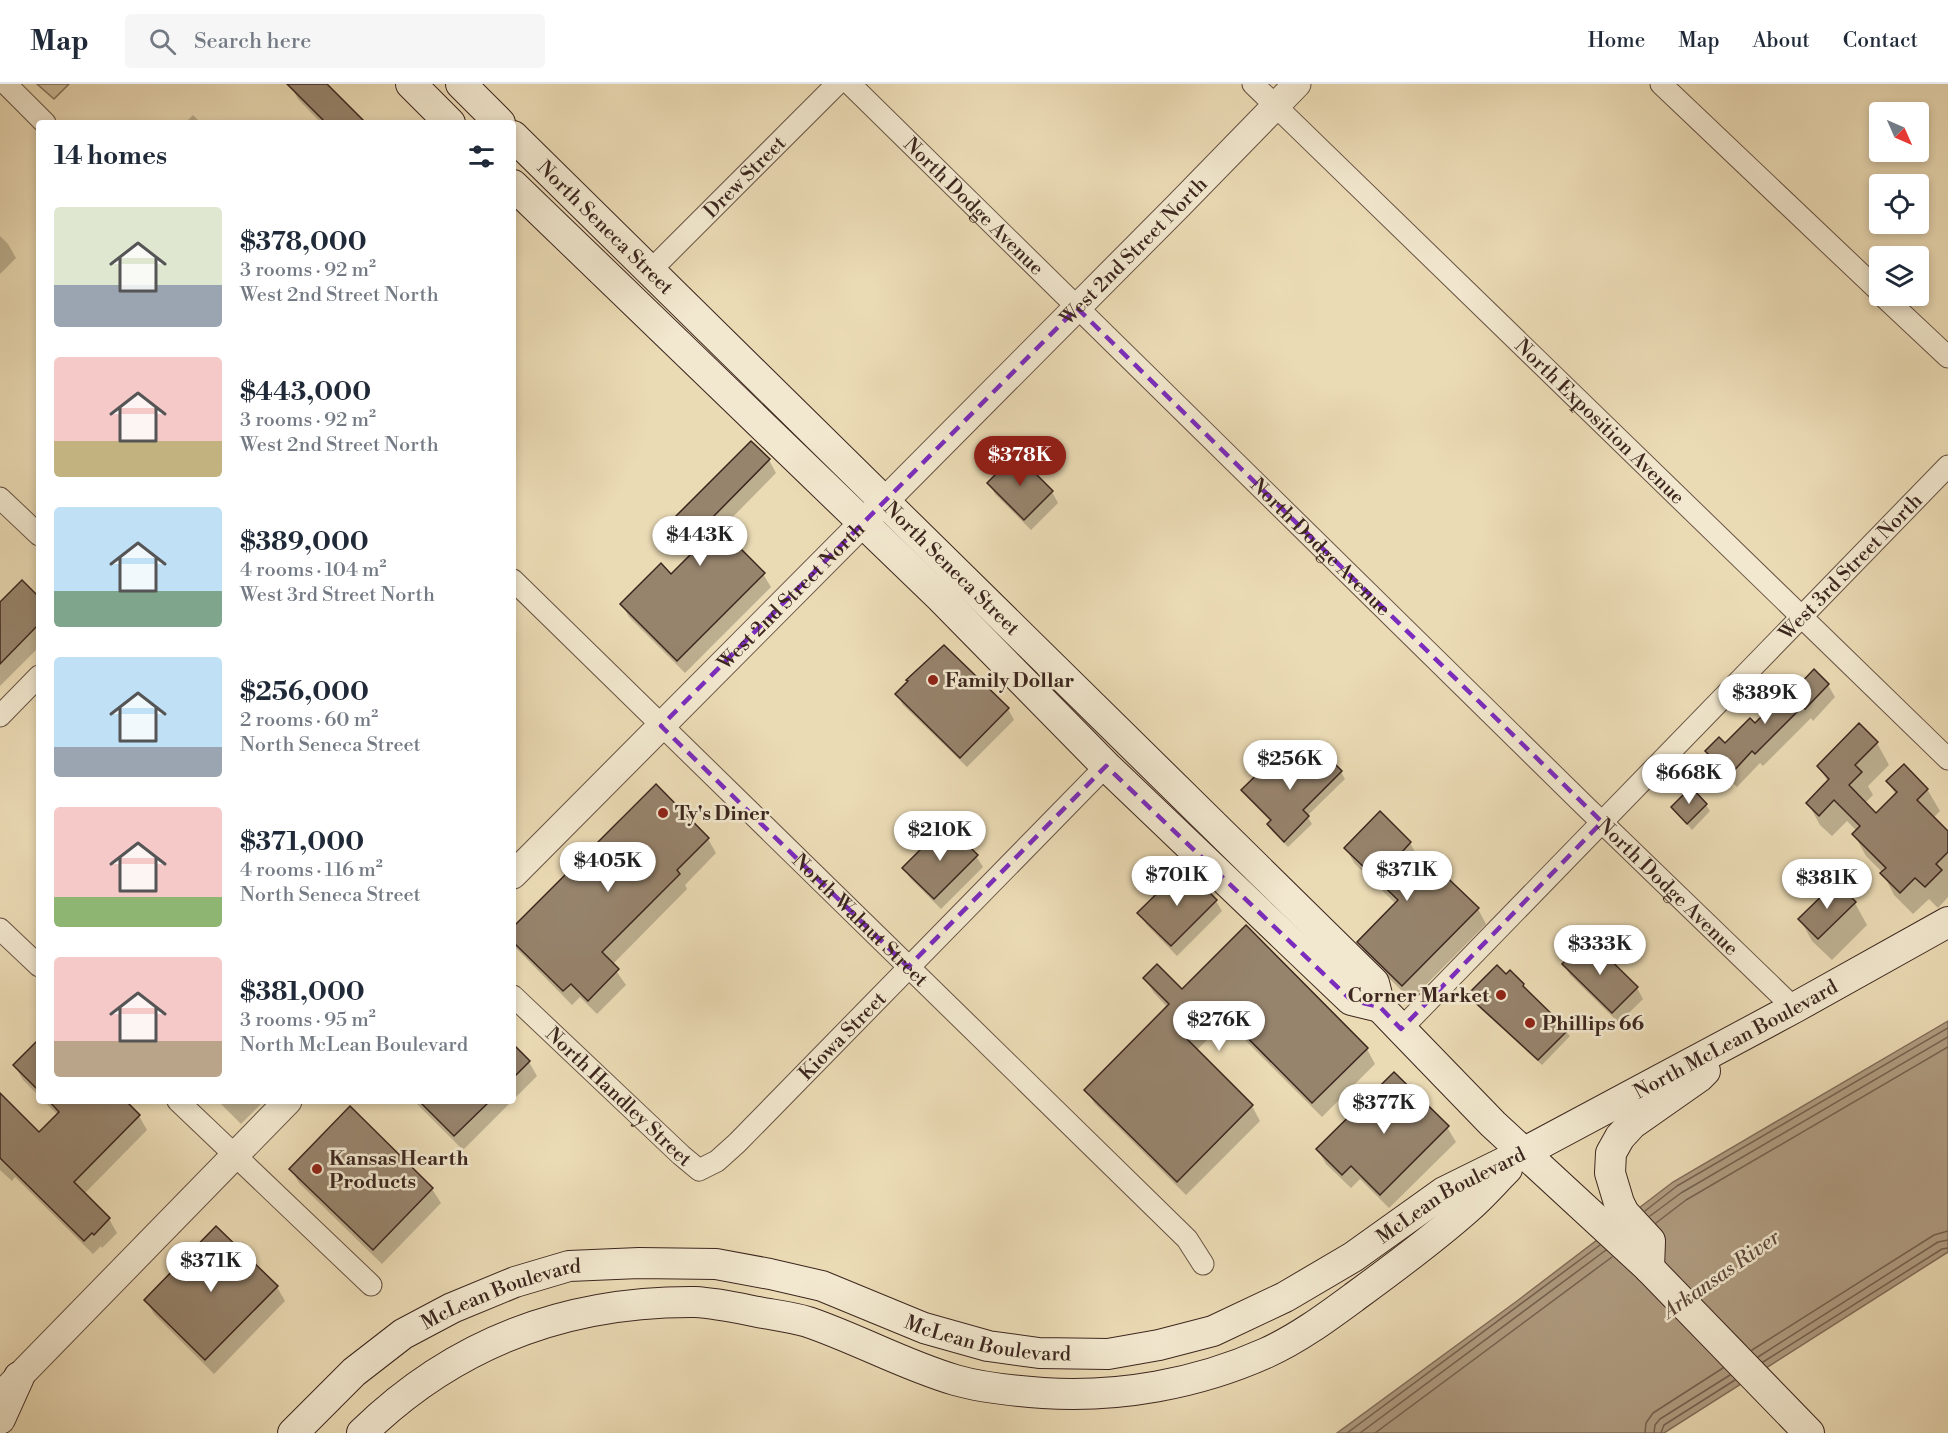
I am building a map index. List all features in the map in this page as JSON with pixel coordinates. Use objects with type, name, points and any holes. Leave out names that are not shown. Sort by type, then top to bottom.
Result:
[{"type":"main road","points":[[411,84],[447,120]]},
{"type":"main road","points":[[461,84],[497,120]]},
{"type":"main road","name":"North Seneca Street","points":[[516,139],[1374,983],[1380,1007],[1401,1029],[1523,1153],[1649,1268],[1800,1423]]},
{"type":"main road","name":"North Seneca Street","points":[[516,191],[940,598],[1106,766],[1352,1000],[1380,1007]]},
{"type":"main road","name":"North McLean Boulevard","points":[[1523,1153],[1794,1008],[1948,922]]},
{"type":"main road","points":[[1649,1268],[1650,1241],[1624,1212],[1614,1191],[1610,1173],[1611,1153],[1620,1137],[1632,1124],[1699,1077],[1735,1039]]},
{"type":"main road","name":"McLean Boulevard","points":[[293,1433],[354,1372],[403,1334],[452,1308],[515,1282],[569,1266],[639,1263],[716,1264],[770,1274],[822,1286],[924,1328],[988,1346],[1029,1352],[1108,1354],[1159,1345],[1213,1331],[1285,1298],[1353,1257],[1444,1192],[1523,1153]]},
{"type":"main road","name":"McLean Boulevard","points":[[362,1433],[377,1418],[437,1371],[488,1344],[552,1319],[626,1305],[698,1302],[806,1321],[904,1362],[957,1381],[1001,1389],[1085,1394],[1143,1389],[1210,1374],[1265,1353],[1305,1333],[1386,1275],[1466,1210],[1523,1153]]},
{"type":"main road","points":[[0,1419],[9,1387]]},
{"type":"street","points":[[6,84],[42,120]]},
{"type":"street","name":"Drew Street","points":[[651,270],[837,84]]},
{"type":"street","name":"North Dodge Avenue","points":[[850,84],[1794,1008]]},
{"type":"street","name":"North Exposition Avenue","points":[[1253,84],[1948,759]]},
{"type":"street","name":"West 2nd Street North","points":[[516,871],[1297,84]]},
{"type":"street","points":[[1661,84],[1869,282]]},
{"type":"street","points":[[516,187],[541,164]]},
{"type":"street","points":[[1894,306],[1948,357]]},
{"type":"street","name":"West 3rd Street North","points":[[1401,1029],[1948,466]]},
{"type":"street","points":[[0,498],[36,532]]},
{"type":"street","name":"North Walnut Street","points":[[516,583],[1187,1239],[1203,1264]]},
{"type":"street","points":[[0,716],[36,679]]},
{"type":"street","name":"Kiowa Street","points":[[699,1170],[717,1161],[737,1143],[1106,766]]},
{"type":"street","points":[[0,929],[36,963]]},
{"type":"street","name":"North Handley Street","points":[[516,999],[699,1170]]},
{"type":"street","points":[[181,1104],[371,1285]]},
{"type":"street","points":[[9,1387],[285,1104]]},
{"type":"highlighted area","points":[[1077,308],[1602,822],[1401,1029],[1380,1007],[1351,1000],[1106,766],[908,967],[661,726]]},
{"type":"shaded area","points":[[37,84],[69,84],[54,99]]},
{"type":"water","name":"Arkansas River","points":[[1948,1021],[1948,1252],[1664,1433],[1337,1433],[1517,1301],[1673,1182]]},
{"type":"building","points":[[287,84],[327,84],[363,120],[323,120]]},
{"type":"building","points":[[751,441],[770,459],[711,519],[765,573],[677,661],[620,604],[661,563],[671,574],[701,544],[674,518]]},
{"type":"building","points":[[1016,454],[1053,491],[1024,520],[987,483]]},
{"type":"building","points":[[22,580],[36,594],[36,627],[0,664],[0,602]]},
{"type":"building","points":[[944,645],[1009,708],[960,758],[895,694],[908,681],[906,680]]},
{"type":"building","points":[[1814,669],[1829,684],[1805,709],[1803,706],[1755,754],[1752,751],[1730,775],[1705,751],[1719,737],[1725,743],[1750,718],[1755,723],[1774,704],[1778,707]]},
{"type":"building","points":[[1859,723],[1878,742],[1855,765],[1862,772],[1849,785],[1876,813],[1897,792],[1886,781],[1904,764],[1928,789],[1917,800],[1948,831],[1948,852],[1936,864],[1942,870],[1925,887],[1915,878],[1900,893],[1880,873],[1886,868],[1852,834],[1860,826],[1834,800],[1819,816],[1806,803],[1829,779],[1817,766]]},
{"type":"building","points":[[1320,749],[1342,771],[1303,810],[1309,816],[1284,842],[1267,824],[1271,820],[1241,790],[1279,753],[1297,772]]},
{"type":"building","points":[[656,784],[709,838],[677,870],[680,874],[602,952],[619,969],[588,1001],[571,984],[563,991],[516,945],[516,924]]},
{"type":"building","points":[[1691,787],[1707,804],[1687,824],[1671,807]]},
{"type":"building","points":[[1380,811],[1411,842],[1402,852],[1425,874],[1434,865],[1479,908],[1402,986],[1357,942],[1398,900],[1344,848]]},
{"type":"building","points":[[946,824],[978,855],[934,899],[902,868]]},
{"type":"building","points":[[1184,867],[1217,900],[1171,946],[1137,913]]},
{"type":"building","points":[[1836,882],[1856,902],[1818,939],[1798,919]]},
{"type":"building","points":[[1246,925],[1368,1048],[1312,1103],[1217,1007],[1186,1038],[1253,1105],[1177,1182],[1084,1090],[1169,1004],[1143,978],[1157,964],[1182,989]]},
{"type":"building","points":[[1588,938],[1638,987],[1612,1013],[1562,964]]},
{"type":"building","points":[[1497,965],[1506,974],[1510,970],[1568,1030],[1538,1060],[1467,995]]},
{"type":"building","points":[[36,1042],[36,1088],[13,1065]]},
{"type":"building","points":[[516,1047],[530,1061],[516,1075]]},
{"type":"building","points":[[1394,1072],[1449,1126],[1380,1195],[1351,1166],[1342,1175],[1316,1149]]},
{"type":"building","points":[[0,1093],[39,1132],[59,1112],[52,1104],[129,1104],[140,1115],[74,1182],[110,1218],[94,1235],[92,1233],[84,1241],[0,1158]]},
{"type":"building","points":[[422,1104],[487,1104],[454,1136]]},
{"type":"building","points":[[350,1106],[433,1188],[373,1250],[289,1169]]},
{"type":"building","points":[[216,1226],[278,1286],[205,1360],[144,1300]]},
{"type":"place","name":"Family Dollar","points":[[933,680]]},
{"type":"place","name":"Ty's Diner","points":[[663,813]]},
{"type":"place","name":"Corner Market","points":[[1501,995]]},
{"type":"place","name":"Phillips 66","points":[[1530,1023]]},
{"type":"place","name":"Kansas Hearth Products","points":[[317,1169]]}]
